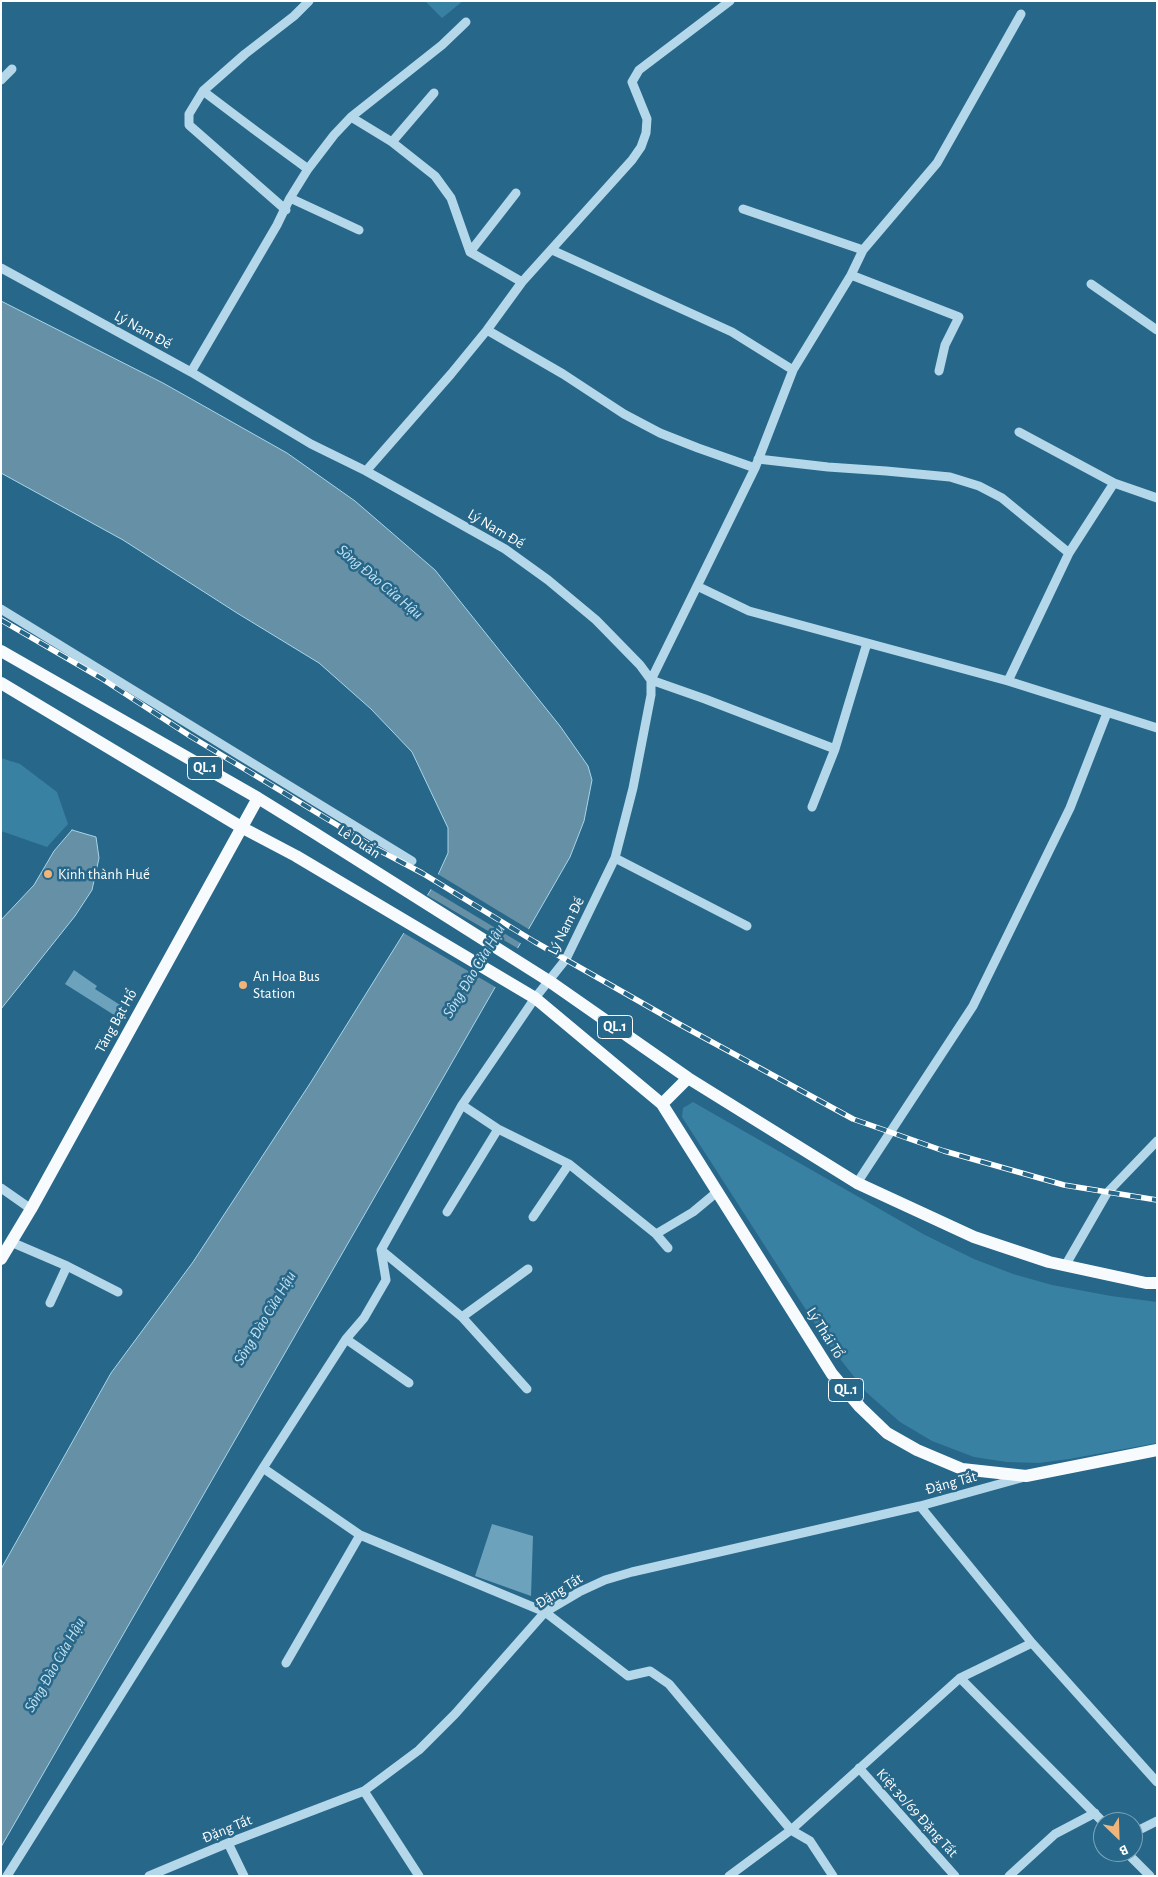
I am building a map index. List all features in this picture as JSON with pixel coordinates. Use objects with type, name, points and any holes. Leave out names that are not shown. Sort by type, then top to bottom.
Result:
[{"type":"main road","name":"Lê Duẩn","points":[[1,650],[258,798],[545,979],[688,1078]]},
{"type":"main road","name":"QL.1","points":[[1,683],[242,827],[296,856],[530,995],[662,1104]]},
{"type":"main road","name":"Tăng Bạt Hổ","points":[[1,1259],[31,1209],[258,798]]},
{"type":"main road","name":"QL.1","points":[[688,1078],[857,1183],[974,1237],[1049,1262],[1146,1283],[1157,1283]]},
{"type":"main road","points":[[662,1104],[688,1078]]},
{"type":"main road","name":"Lý Thái Tổ","points":[[662,1104],[832,1374],[860,1407],[887,1432],[917,1450],[962,1469],[1026,1476],[1157,1450]]},
{"type":"street","points":[[286,210],[189,125],[189,114],[204,91],[246,54],[294,16],[309,1]]},
{"type":"street","points":[[366,470],[451,374],[487,330],[522,282],[632,160],[641,146],[646,133],[647,119],[632,82],[639,70],[730,1]]},
{"type":"street","points":[[835,749],[651,680],[756,463],[793,370],[851,275],[863,250],[937,164],[1021,14]]},
{"type":"street","points":[[191,372],[286,210],[290,198],[308,168],[350,117],[442,45],[466,22]]},
{"type":"street","points":[[1,80],[12,68]]},
{"type":"street","points":[[204,91],[308,168]]},
{"type":"street","points":[[392,142],[434,93]]},
{"type":"street","points":[[350,117],[392,142],[435,176],[451,198],[470,252],[522,282]]},
{"type":"street","points":[[470,252],[516,193]]},
{"type":"street","points":[[290,198],[359,230]]},
{"type":"street","points":[[743,209],[863,250]]},
{"type":"street","points":[[552,250],[732,332],[793,370]]},
{"type":"street","name":"Lý Nam Đế","points":[[1,268],[191,372],[310,444],[366,470],[505,548],[596,620],[640,665],[651,680],[651,695],[633,788],[615,858],[566,959],[530,995],[462,1105],[380,1250]]},
{"type":"street","points":[[851,275],[959,317],[945,345],[939,371]]},
{"type":"street","points":[[1091,284],[1157,330]]},
{"type":"street","points":[[487,330],[563,374],[624,414],[660,433],[698,448],[756,463],[950,477],[979,486],[1002,498],[1069,553]]},
{"type":"street","points":[[1019,432],[1114,483],[1157,498]]},
{"type":"street","points":[[1008,681],[1069,553],[1114,483]]},
{"type":"street","points":[[697,586],[748,611],[1008,681],[1157,728]]},
{"type":"street","points":[[1,610],[412,861]]},
{"type":"street","points":[[812,807],[835,749],[867,643]]},
{"type":"street","points":[[857,1183],[973,1006],[1070,808],[1107,713]]},
{"type":"street","points":[[615,858],[747,926]]},
{"type":"street","points":[[462,1105],[498,1129],[568,1164],[656,1234],[668,1248]]},
{"type":"street","points":[[447,1212],[498,1129]]},
{"type":"street","points":[[1065,1266],[1107,1193],[1157,1141]]},
{"type":"street","points":[[533,1217],[568,1164]]},
{"type":"street","points":[[1,1188],[31,1209]]},
{"type":"street","points":[[656,1234],[693,1212],[717,1192]]},
{"type":"street","points":[[11,1242],[67,1266],[118,1292]]},
{"type":"street","points":[[380,1250],[462,1317],[526,1389]]},
{"type":"street","points":[[7,1876],[263,1468],[346,1339],[364,1318],[386,1280],[380,1250]]},
{"type":"street","points":[[50,1303],[67,1266]]},
{"type":"street","points":[[462,1317],[528,1269]]},
{"type":"street","points":[[346,1339],[409,1383]]},
{"type":"street","points":[[263,1468],[360,1535],[545,1612],[628,1676],[650,1671],[669,1684],[791,1830],[810,1841],[834,1876]]},
{"type":"street","name":"Đặng Tất","points":[[149,1876],[228,1843],[364,1791],[419,1750],[455,1714],[545,1612],[579,1592],[605,1580],[632,1572],[920,1506],[1026,1476]]},
{"type":"street","points":[[920,1506],[1032,1644],[1157,1782]]},
{"type":"street","points":[[286,1663],[360,1535]]},
{"type":"street","points":[[729,1876],[791,1830],[960,1678],[1032,1644]]},
{"type":"street","points":[[960,1678],[1094,1812]]},
{"type":"street","name":"Kiệt 30/69 Đặng Tất","points":[[859,1768],[955,1876]]},
{"type":"street","points":[[364,1791],[418,1876]]},
{"type":"street","points":[[1009,1876],[1055,1834],[1093,1814]]},
{"type":"street","points":[[1143,1828],[1157,1821]]},
{"type":"street","points":[[228,1843],[244,1876]]},
{"type":"street","points":[[1136,1862],[1150,1876]]},
{"type":"shaded area","points":[[425,1],[463,1],[442,18]]},
{"type":"shaded area","points":[[1,758],[20,764],[57,792],[68,824],[47,847],[1,831]]},
{"type":"shaded area","points":[[693,1102],[925,1235],[974,1259],[1013,1274],[1052,1285],[1157,1302],[1157,1443],[1039,1463],[1007,1462],[974,1457],[932,1441],[900,1422],[866,1392],[826,1341],[682,1117],[683,1108]]},
{"type":"water","name":"Sông Đào Cửa Hậu","points":[[1,301],[163,383],[287,453],[355,501],[435,570],[560,726],[588,766],[592,780],[584,821],[570,857],[1,1847],[1,1569],[111,1373],[193,1262],[311,1082],[432,888],[448,853],[448,828],[412,752],[371,709],[319,663],[123,540],[1,473]]},
{"type":"water","points":[[72,830],[96,837],[99,858],[92,890],[75,916],[1,1009],[1,920],[34,885],[54,851]]},
{"type":"pier","points":[[436,873],[530,930],[522,944],[429,888]]},
{"type":"pier","points":[[425,894],[519,949],[497,988],[402,932]]},
{"type":"building","points":[[74,970],[97,986],[95,989],[128,1010],[122,1020],[65,984]]},
{"type":"building","points":[[492,1524],[533,1536],[531,1596],[475,1576]]},
{"type":"railway","points":[[1,620],[101,678],[190,736],[375,848],[422,873],[535,942],[679,1024],[853,1119],[944,1151],[1064,1185],[1157,1200]]},
{"type":"place","name":"Kinh thành Huế","points":[[48,874]]},
{"type":"place","name":"An Hoa Bus Station","points":[[243,985]]}]
